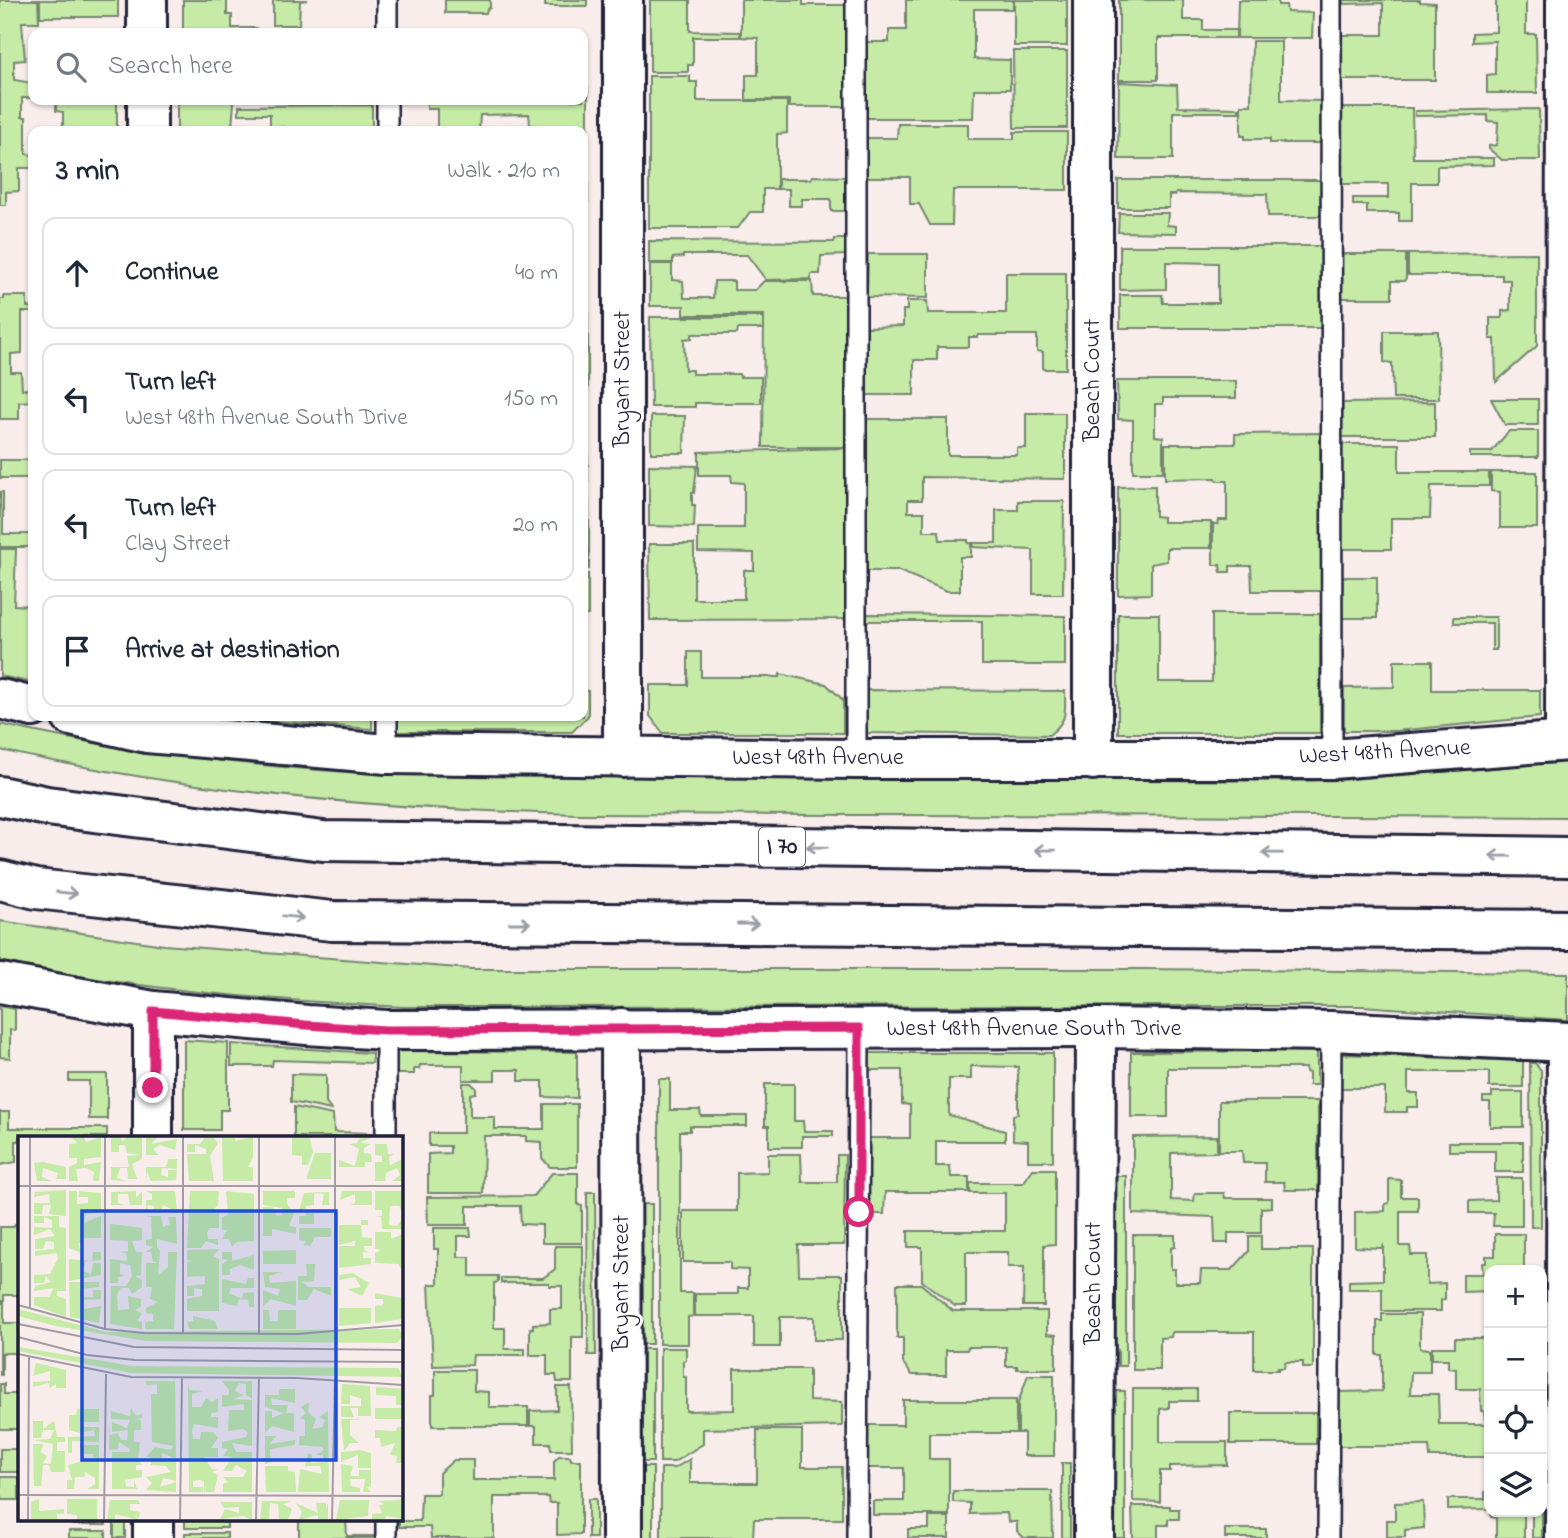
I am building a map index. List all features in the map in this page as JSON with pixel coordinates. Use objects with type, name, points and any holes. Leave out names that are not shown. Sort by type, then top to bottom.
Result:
[{"type":"main road","points":[[147,0],[147,28]]},
{"type":"main road","name":"Bryant Street","points":[[623,0],[623,757]]},
{"type":"main road","name":"Beach Court","points":[[1093,0],[1093,760]]},
{"type":"main road","points":[[1566,0],[1566,741]]},
{"type":"main road","points":[[147,105],[147,126]]},
{"type":"main road","points":[[0,699],[28,706]]},
{"type":"main road","name":"West 48th Avenue","points":[[113,721],[387,754],[856,759],[1332,759],[1566,741]]},
{"type":"main road","name":"I 70","points":[[0,796],[47,806],[323,841],[1568,857]]},
{"type":"main road","points":[[0,880],[36,889],[332,921],[1568,930]]},
{"type":"main road","name":"West 48th Avenue South Drive","points":[[0,983],[153,1011],[386,1030],[1096,1028],[1331,1031],[1567,1042]]},
{"type":"main road","points":[[153,1011],[153,1136]]},
{"type":"main road","name":"Bryant Street","points":[[621,1028],[622,1538]]},
{"type":"main road","name":"Beach Court","points":[[1094,1538],[1096,1028]]},
{"type":"main road","points":[[1565,1538],[1567,1042]]},
{"type":"main road","points":[[153,1520],[153,1538]]},
{"type":"lane","points":[[387,0],[387,28]]},
{"type":"lane","points":[[856,0],[856,759]]},
{"type":"lane","points":[[1331,0],[1332,759]]},
{"type":"lane","points":[[387,105],[387,126]]},
{"type":"lane","points":[[387,721],[387,754]]},
{"type":"lane","points":[[857,1538],[859,1028]]},
{"type":"lane","points":[[386,1030],[386,1136]]},
{"type":"lane","points":[[1328,1538],[1331,1031]]},
{"type":"lane","points":[[386,1520],[386,1538]]},
{"type":"green space","points":[[0,0],[38,0],[39,22],[22,22],[25,60],[14,61],[14,80],[28,82],[28,98],[22,98],[22,117],[26,117],[28,168],[19,168],[19,191],[6,192],[6,205],[0,205]]},
{"type":"green space","points":[[40,0],[118,0],[118,17],[40,17]]},
{"type":"green space","points":[[183,0],[227,0],[227,15],[232,15],[232,28],[183,28]]},
{"type":"green space","points":[[273,0],[308,0],[300,1],[299,25],[273,25]]},
{"type":"green space","points":[[445,0],[490,0],[490,8],[486,13],[445,13]]},
{"type":"green space","points":[[545,0],[587,0],[587,6],[545,6]]},
{"type":"green space","points":[[650,0],[690,0],[690,31],[740,32],[740,37],[693,37],[693,65],[688,65],[688,72],[650,72]]},
{"type":"green space","points":[[741,0],[803,0],[803,5],[848,5],[848,107],[789,107],[789,100],[746,100],[746,75],[758,75],[758,38],[741,37]]},
{"type":"green space","points":[[906,0],[1013,0],[1013,9],[974,9],[974,59],[1010,60],[1010,89],[974,89],[973,118],[866,118],[866,42],[889,42],[889,30],[906,30]]},
{"type":"green space","points":[[1014,0],[1067,0],[1067,46],[1014,46]]},
{"type":"green space","points":[[1119,0],[1183,0],[1183,20],[1203,20],[1203,30],[1236,30],[1236,38],[1158,38],[1158,80],[1119,80]]},
{"type":"green space","points":[[1238,0],[1278,0],[1278,5],[1286,5],[1287,12],[1313,13],[1312,38],[1237,38]]},
{"type":"green space","points":[[1344,0],[1420,0],[1435,3],[1435,80],[1342,80],[1341,35],[1383,35],[1383,3],[1344,4]]},
{"type":"green space","points":[[1496,0],[1526,0],[1526,34],[1536,34],[1537,93],[1487,93],[1487,75],[1495,74],[1495,41],[1472,42],[1472,33],[1496,32]]},
{"type":"green space","points":[[1252,41],[1281,41],[1281,100],[1322,101],[1322,143],[1270,143],[1270,139],[1245,139],[1245,136],[1241,136],[1241,105],[1251,105]]},
{"type":"green space","points":[[1013,51],[1067,51],[1067,128],[1014,128]]},
{"type":"green space","points":[[649,76],[690,76],[690,82],[697,82],[697,101],[787,101],[787,133],[777,134],[777,189],[763,189],[763,212],[750,212],[738,228],[649,228]]},
{"type":"green space","points":[[1119,82],[1177,85],[1178,107],[1239,108],[1239,112],[1173,112],[1173,159],[1118,159]]},
{"type":"green space","points":[[56,105],[117,105],[117,126],[63,126],[63,112],[56,111]]},
{"type":"green space","points":[[177,105],[234,105],[232,126],[177,126]]},
{"type":"green space","points":[[372,105],[372,126],[270,126],[270,114],[239,114],[239,106]]},
{"type":"green space","points":[[427,105],[588,105],[588,126],[530,125],[529,114],[480,115],[479,126],[437,126],[437,109],[427,109]]},
{"type":"green space","points":[[1341,108],[1412,108],[1413,158],[1494,158],[1494,165],[1437,166],[1437,183],[1412,183],[1412,221],[1399,221],[1399,213],[1367,213],[1367,205],[1353,205],[1353,198],[1388,198],[1388,184],[1342,184]]},
{"type":"green space","points":[[1539,109],[1540,160],[1502,160],[1489,149],[1489,146],[1497,145],[1498,122],[1488,121],[1488,115],[1415,116],[1415,111]]},
{"type":"green space","points":[[898,124],[968,124],[968,139],[1014,139],[1014,132],[1067,132],[1067,190],[953,190],[952,225],[930,225],[919,204],[910,204],[910,177],[864,177],[864,138],[897,138]]},
{"type":"green space","points":[[812,176],[845,177],[845,211],[831,211],[831,199],[802,199],[802,206],[789,206],[789,189],[778,189],[778,179],[811,179]]},
{"type":"green space","points":[[1118,180],[1322,180],[1321,216],[1268,216],[1267,194],[1176,193],[1169,195],[1169,208],[1118,208]]},
{"type":"green space","points":[[1119,213],[1168,213],[1167,225],[1176,226],[1176,233],[1118,232]]},
{"type":"green space","points":[[835,239],[846,239],[846,255],[821,256],[820,274],[811,274],[811,279],[766,280],[747,255],[683,255],[673,258],[673,263],[649,263],[649,241],[834,242]]},
{"type":"green space","points":[[1120,246],[1322,246],[1322,328],[1120,328],[1120,295],[1162,295],[1163,303],[1218,303],[1218,263],[1166,262],[1166,289],[1120,290]]},
{"type":"green space","points":[[1537,253],[1537,346],[1496,382],[1495,339],[1490,339],[1490,318],[1502,318],[1502,311],[1510,310],[1510,280],[1502,280],[1502,275],[1408,275],[1408,254]]},
{"type":"green space","points":[[868,254],[928,254],[928,298],[867,297]]},
{"type":"green space","points":[[1340,254],[1406,254],[1406,278],[1404,281],[1392,281],[1392,298],[1340,298]]},
{"type":"green space","points":[[650,264],[672,264],[672,280],[683,281],[684,298],[713,298],[714,281],[734,281],[734,290],[755,290],[764,281],[812,281],[813,296],[847,296],[847,447],[763,447],[764,315],[684,315],[684,306],[650,306]]},
{"type":"green space","points":[[1006,273],[1066,273],[1066,369],[1043,369],[1043,352],[1037,351],[1037,335],[978,335],[969,337],[969,347],[937,347],[937,360],[914,360],[914,395],[867,395],[867,327],[903,326],[903,310],[907,310],[907,301],[927,301],[928,313],[1006,313]]},
{"type":"green space","points":[[4,296],[27,296],[28,312],[22,312],[22,353],[11,354],[11,372],[21,372],[22,389],[28,389],[28,401],[19,402],[19,419],[0,419],[0,299],[4,299]]},
{"type":"green space","points":[[650,317],[763,317],[763,329],[738,329],[737,334],[692,334],[692,338],[684,339],[685,370],[692,370],[692,374],[761,377],[761,403],[695,403],[695,407],[651,407]]},
{"type":"green space","points":[[1384,331],[1438,331],[1439,399],[1393,399],[1392,363],[1384,362]]},
{"type":"green space","points":[[1117,381],[1236,381],[1236,398],[1163,398],[1163,404],[1155,404],[1155,436],[1163,437],[1163,472],[1133,472],[1133,420],[1118,419]]},
{"type":"green space","points":[[1491,399],[1538,399],[1538,425],[1505,425]]},
{"type":"green space","points":[[1435,402],[1435,437],[1338,437],[1338,403]]},
{"type":"green space","points":[[1026,413],[1065,413],[1065,479],[922,477],[922,500],[908,500],[908,512],[924,512],[924,531],[939,531],[940,540],[968,540],[968,543],[971,543],[971,557],[960,557],[960,591],[947,591],[899,571],[864,571],[864,419],[948,419],[948,455],[1017,455],[1017,448],[1026,448]]},
{"type":"green space","points":[[651,416],[685,416],[684,453],[651,453]]},
{"type":"green space","points":[[1509,431],[1538,431],[1538,457],[1470,457],[1470,452],[1491,452]]},
{"type":"green space","points":[[1320,433],[1321,591],[1252,591],[1251,566],[1230,566],[1230,572],[1221,572],[1220,565],[1213,565],[1213,524],[1218,524],[1219,520],[1227,520],[1227,481],[1217,481],[1216,478],[1165,479],[1165,444],[1235,444],[1235,434]]},
{"type":"green space","points":[[1338,444],[1399,444],[1399,472],[1489,472],[1489,486],[1431,486],[1430,518],[1391,518],[1391,549],[1338,549]]},
{"type":"green space","points":[[848,448],[848,619],[650,620],[649,544],[694,544],[694,599],[744,599],[744,570],[754,570],[754,553],[698,552],[698,528],[744,528],[744,483],[732,482],[731,475],[699,475],[699,452]]},
{"type":"green space","points":[[0,460],[28,460],[28,478],[0,478]]},
{"type":"green space","points":[[649,465],[697,466],[692,493],[692,505],[695,505],[694,527],[649,526]]},
{"type":"green space","points":[[1491,472],[1537,472],[1537,528],[1500,528],[1500,492],[1491,491]]},
{"type":"green space","points":[[1155,486],[1155,516],[1163,517],[1163,522],[1211,522],[1211,548],[1167,548],[1167,561],[1151,564],[1151,594],[1118,595],[1118,487]]},
{"type":"green space","points":[[0,492],[3,492],[3,534],[28,534],[28,547],[0,547]]},
{"type":"green space","points":[[588,501],[589,501],[588,569]]},
{"type":"green space","points":[[1018,501],[1064,501],[1063,594],[1033,594],[1033,550],[973,547],[973,543],[996,543],[996,510],[1018,510]]},
{"type":"green space","points":[[0,549],[16,549],[14,605],[28,606],[28,682],[0,676]]},
{"type":"green space","points":[[1341,577],[1377,577],[1377,618],[1341,618]]},
{"type":"green space","points":[[867,614],[1065,616],[1065,665],[982,665],[982,621],[867,621]]},
{"type":"green space","points":[[1118,614],[1159,614],[1159,682],[1212,682],[1212,614],[1320,614],[1320,733],[1118,733]]},
{"type":"green space","points":[[1454,617],[1496,617],[1496,650],[1492,650],[1492,623],[1454,623]]},
{"type":"green space","points":[[688,652],[701,652],[701,677],[780,677],[780,674],[826,684],[843,700],[843,733],[663,733],[650,716],[650,685],[688,685]]},
{"type":"green space","points":[[1394,661],[1432,661],[1432,690],[1540,690],[1540,717],[1396,731],[1344,731],[1344,688],[1394,687]]},
{"type":"green space","points":[[864,690],[1065,691],[1065,711],[1060,725],[1049,735],[864,733]]},
{"type":"green space","points":[[271,721],[372,721],[372,729]]},
{"type":"green space","points":[[393,721],[583,721],[572,732],[393,732]]},
{"type":"green space","points":[[0,724],[98,744],[197,758],[397,775],[1297,781],[1568,762],[1568,817],[614,814],[434,808],[216,788],[72,765],[0,750]]},
{"type":"green space","points":[[0,921],[164,945],[472,969],[1140,969],[1568,973],[1568,1020],[1361,1006],[403,1007],[352,1004],[150,986],[0,961]]},
{"type":"green space","points":[[0,1006],[15,1009],[15,1030],[10,1030],[10,1058],[0,1057]]},
{"type":"green space","points":[[184,1040],[228,1043],[228,1110],[220,1110],[220,1130],[184,1130]]},
{"type":"green space","points":[[231,1044],[372,1053],[372,1063],[273,1060],[272,1066],[231,1066]]},
{"type":"green space","points":[[396,1051],[577,1052],[577,1098],[543,1097],[543,1081],[519,1081],[519,1070],[495,1070],[495,1080],[463,1080],[463,1065],[420,1065],[419,1069],[414,1069],[414,1074],[396,1074]]},
{"type":"green space","points":[[1317,1051],[1317,1085],[1309,1085],[1309,1073],[1305,1068],[1168,1068],[1168,1117],[1131,1117],[1131,1052]]},
{"type":"green space","points":[[865,1053],[1053,1053],[1053,1161],[1028,1161],[1028,1141],[1013,1140],[1013,1115],[1018,1114],[1018,1067],[971,1066],[971,1079],[949,1079],[949,1115],[1005,1131],[1005,1141],[936,1141],[936,1166],[950,1166],[951,1177],[969,1177],[969,1192],[885,1192],[884,1214],[869,1214],[869,1138],[910,1138],[910,1105],[902,1104],[902,1070],[865,1070]]},
{"type":"green space","points":[[1339,1054],[1523,1061],[1523,1087],[1489,1087],[1489,1072],[1408,1072],[1408,1093],[1418,1093],[1418,1107],[1407,1107],[1407,1112],[1385,1112],[1385,1088],[1339,1088]]},
{"type":"green space","points":[[1530,1063],[1535,1063],[1541,1070],[1541,1227],[1531,1227]]},
{"type":"green space","points":[[69,1074],[107,1074],[107,1119],[89,1119],[89,1081],[69,1081]]},
{"type":"green space","points":[[291,1074],[326,1075],[326,1103],[331,1110],[291,1102]]},
{"type":"green space","points":[[659,1079],[670,1079],[670,1110],[700,1110],[701,1116],[747,1116],[747,1126],[690,1126],[690,1131],[680,1131],[680,1293],[693,1293],[693,1316],[688,1317],[688,1344],[659,1344]]},
{"type":"green space","points":[[463,1083],[471,1083],[476,1088],[476,1093],[470,1094],[470,1117],[495,1117],[495,1129],[544,1129],[544,1104],[577,1104],[577,1167],[550,1167],[542,1158],[542,1142],[526,1141],[526,1136],[484,1136],[483,1193],[428,1193],[428,1154],[450,1153],[450,1146],[429,1146],[429,1133],[463,1133]]},
{"type":"green space","points":[[765,1084],[794,1084],[794,1121],[803,1121],[804,1131],[833,1131],[833,1136],[802,1136],[802,1147],[769,1147],[769,1126],[765,1126]]},
{"type":"green space","points":[[1492,1092],[1523,1092],[1523,1127],[1490,1127],[1490,1102],[1483,1102],[1483,1097],[1492,1097]]},
{"type":"green space","points":[[1219,1101],[1318,1101],[1318,1190],[1285,1190],[1284,1182],[1265,1182],[1265,1163],[1243,1163],[1242,1151],[1219,1151]]},
{"type":"green space","points":[[294,1107],[333,1115],[334,1132],[371,1133],[371,1136],[294,1136]]},
{"type":"green space","points":[[0,1112],[9,1112],[9,1128],[107,1128],[107,1136],[18,1136],[16,1162],[0,1165]]},
{"type":"green space","points":[[1217,1136],[1217,1152],[1171,1153],[1171,1200],[1194,1201],[1195,1193],[1224,1193],[1225,1198],[1272,1198],[1272,1207],[1261,1208],[1261,1233],[1228,1233],[1228,1243],[1215,1243],[1214,1217],[1133,1214],[1133,1137]]},
{"type":"green space","points":[[1449,1142],[1523,1142],[1523,1172],[1495,1172],[1495,1151],[1449,1151]]},
{"type":"green space","points":[[768,1154],[801,1154],[802,1182],[837,1182],[837,1155],[845,1155],[844,1245],[798,1245],[799,1275],[842,1275],[842,1340],[814,1340],[814,1317],[780,1317],[780,1347],[754,1347],[754,1316],[695,1316],[695,1294],[738,1294],[738,1288],[748,1288],[748,1270],[730,1269],[730,1262],[683,1262],[683,1211],[737,1211],[737,1173],[768,1172]]},
{"type":"green space","points":[[1033,1169],[1055,1169],[1055,1244],[1044,1245],[1044,1306],[1023,1306],[1024,1267],[1008,1267],[1008,1252],[966,1252],[966,1306],[955,1306],[922,1281],[922,1247],[908,1247],[908,1231],[1005,1231],[1005,1193],[970,1193],[970,1183],[1023,1183]]},
{"type":"green space","points":[[552,1173],[578,1173],[578,1205],[582,1206],[582,1243],[542,1243],[542,1225],[521,1224],[520,1206],[467,1206],[467,1225],[428,1225],[427,1197],[533,1196]]},
{"type":"green space","points":[[1114,1176],[1126,1176],[1126,1366],[1118,1366],[1118,1350],[1114,1349]]},
{"type":"green space","points":[[1496,1178],[1522,1178],[1522,1226],[1493,1226],[1494,1213],[1469,1213],[1469,1201],[1496,1200]]},
{"type":"green space","points":[[1389,1179],[1401,1180],[1401,1197],[1418,1197],[1418,1211],[1400,1211],[1400,1246],[1410,1246],[1411,1255],[1427,1255],[1427,1284],[1445,1283],[1445,1299],[1441,1300],[1441,1311],[1382,1311],[1382,1289],[1349,1289],[1349,1281],[1383,1280],[1383,1246],[1355,1247],[1355,1212],[1385,1211],[1385,1204],[1389,1203]]},
{"type":"green space","points":[[587,1192],[595,1192],[596,1355],[588,1355]]},
{"type":"green space","points":[[642,1204],[652,1204],[652,1344],[642,1344]]},
{"type":"green space","points":[[18,1224],[18,1295],[4,1295],[4,1301],[0,1301],[0,1227],[14,1227]]},
{"type":"green space","points":[[434,1228],[470,1228],[471,1236],[458,1236],[458,1257],[470,1257],[470,1276],[498,1276],[498,1282],[494,1283],[494,1328],[505,1328],[505,1349],[525,1349],[525,1355],[473,1355],[472,1365],[433,1366],[429,1284],[438,1284],[438,1249],[434,1249]]},
{"type":"green space","points":[[1495,1234],[1524,1234],[1524,1265],[1484,1265],[1484,1291],[1463,1292],[1463,1274],[1483,1274],[1482,1263],[1486,1263],[1486,1256],[1495,1256]]},
{"type":"green space","points":[[1133,1235],[1175,1235],[1175,1247],[1171,1248],[1171,1269],[1175,1269],[1175,1283],[1200,1283],[1201,1270],[1232,1270],[1249,1251],[1249,1236],[1261,1236],[1261,1249],[1313,1249],[1313,1368],[1303,1368],[1303,1362],[1285,1362],[1284,1368],[1278,1370],[1254,1370],[1254,1332],[1172,1332],[1171,1337],[1160,1338],[1160,1370],[1133,1370]]},
{"type":"green space","points":[[555,1246],[583,1246],[583,1337],[572,1337],[572,1382],[557,1382],[556,1375],[547,1375],[547,1355],[530,1355],[530,1328],[533,1328],[533,1324],[550,1323],[550,1309],[562,1309],[562,1286],[549,1286],[549,1283],[501,1283],[501,1278],[543,1278],[555,1269]]},
{"type":"green space","points":[[897,1284],[921,1284],[953,1311],[1047,1311],[1047,1334],[1056,1335],[1056,1369],[1017,1369],[1017,1366],[1006,1366],[1006,1347],[968,1347],[967,1350],[946,1350],[946,1375],[912,1375],[903,1363],[903,1338],[897,1338]]},
{"type":"green space","points":[[0,1303],[4,1303],[4,1323],[18,1323],[18,1353],[2,1353],[0,1375]]},
{"type":"green space","points":[[1382,1314],[1420,1314],[1420,1348],[1430,1349],[1430,1372],[1411,1372],[1410,1394],[1438,1394],[1439,1424],[1484,1424],[1484,1457],[1430,1457],[1429,1446],[1340,1446],[1339,1392],[1382,1391],[1382,1355],[1377,1355],[1377,1321],[1382,1321]]},
{"type":"green space","points":[[1455,1338],[1484,1338],[1484,1411],[1481,1411],[1480,1389],[1456,1389],[1456,1369],[1448,1368],[1448,1359],[1432,1359],[1432,1347],[1455,1347]]},
{"type":"green space","points":[[660,1348],[686,1348],[683,1377],[686,1377],[686,1411],[734,1410],[734,1369],[809,1369],[809,1401],[842,1402],[842,1426],[703,1429],[703,1444],[674,1462],[660,1462]]},
{"type":"green space","points":[[643,1349],[653,1349],[653,1462],[642,1462]]},
{"type":"green space","points":[[435,1370],[474,1370],[474,1391],[489,1392],[489,1407],[528,1407],[528,1426],[432,1426]]},
{"type":"green space","points":[[1028,1375],[1054,1375],[1054,1456],[1024,1456],[1024,1433],[1018,1433],[1018,1403]]},
{"type":"green space","points":[[0,1384],[4,1384],[4,1394],[18,1394],[18,1429],[0,1429]]},
{"type":"green space","points":[[557,1387],[571,1387],[572,1450],[551,1450],[550,1443],[536,1443],[536,1426],[530,1426],[530,1411],[557,1410]]},
{"type":"green space","points":[[1133,1389],[1197,1389],[1197,1401],[1169,1401],[1169,1408],[1160,1409],[1160,1442],[1227,1442],[1227,1465],[1170,1466],[1170,1471],[1160,1471],[1160,1502],[1133,1501]]},
{"type":"green space","points":[[1114,1391],[1125,1391],[1125,1538],[1114,1538]]},
{"type":"green space","points":[[903,1400],[1016,1400],[1016,1433],[929,1433],[929,1459],[949,1459],[949,1515],[873,1515],[873,1501],[904,1501],[904,1468],[867,1468],[867,1425],[903,1425]]},
{"type":"green space","points":[[1230,1413],[1316,1413],[1316,1444],[1230,1444]]},
{"type":"green space","points":[[757,1430],[802,1430],[802,1467],[842,1467],[842,1519],[754,1519],[753,1538],[661,1538],[661,1468],[675,1468],[690,1459],[690,1483],[757,1483]]},
{"type":"green space","points":[[0,1449],[18,1449],[18,1472],[0,1472]]},
{"type":"green space","points":[[559,1456],[581,1460],[581,1534],[557,1535],[557,1503],[549,1503],[548,1497],[494,1497],[494,1538],[431,1538],[430,1527],[399,1527],[399,1521],[420,1521],[421,1494],[439,1494],[439,1473],[454,1460],[473,1460],[473,1480],[554,1480],[554,1461]]},
{"type":"green space","points":[[1062,1463],[1070,1463],[1070,1538],[1062,1538]]},
{"type":"green space","points":[[643,1467],[653,1467],[653,1538],[643,1538]]},
{"type":"green space","points":[[1,1477],[18,1477],[18,1500],[1,1500]]},
{"type":"green space","points":[[953,1491],[1052,1491],[1053,1538],[1024,1538],[1017,1531],[1017,1522],[1008,1522],[1007,1513],[970,1514],[970,1503],[953,1502]]},
{"type":"green space","points":[[588,1499],[596,1499],[596,1538],[588,1538]]},
{"type":"green space","points":[[1448,1499],[1484,1499],[1484,1509],[1448,1510]]},
{"type":"green space","points":[[1423,1502],[1424,1528],[1405,1530],[1405,1537],[1387,1537],[1387,1520],[1395,1520],[1395,1503]]},
{"type":"green space","points":[[1132,1506],[1170,1506],[1170,1509],[1179,1509],[1179,1519],[1168,1519],[1168,1525],[1158,1525],[1158,1538],[1133,1538]]},
{"type":"green space","points":[[929,1517],[949,1517],[949,1538],[908,1538],[908,1529],[929,1529]]},
{"type":"green space","points":[[1491,1517],[1524,1517],[1524,1538],[1496,1538],[1496,1518]]},
{"type":"green space","points":[[1532,1517],[1542,1517],[1542,1538],[1532,1538]]},
{"type":"green space","points":[[72,1520],[106,1520],[106,1525],[72,1525]]},
{"type":"green space","points":[[114,1520],[125,1520],[125,1538],[114,1538]]},
{"type":"green space","points":[[185,1520],[227,1520],[227,1528],[185,1528]]},
{"type":"green space","points":[[299,1520],[346,1520],[347,1536],[373,1536],[373,1538],[299,1538]]},
{"type":"green space","points":[[1225,1529],[1266,1529],[1266,1538],[1225,1538]]},
{"type":"green space","points":[[69,1531],[106,1531],[106,1538],[69,1538]]},
{"type":"green space","points":[[185,1533],[227,1533],[227,1538],[185,1538]]},
{"type":"route","points":[[153,1088],[153,1011],[386,1030],[859,1028],[859,1212]]}]
